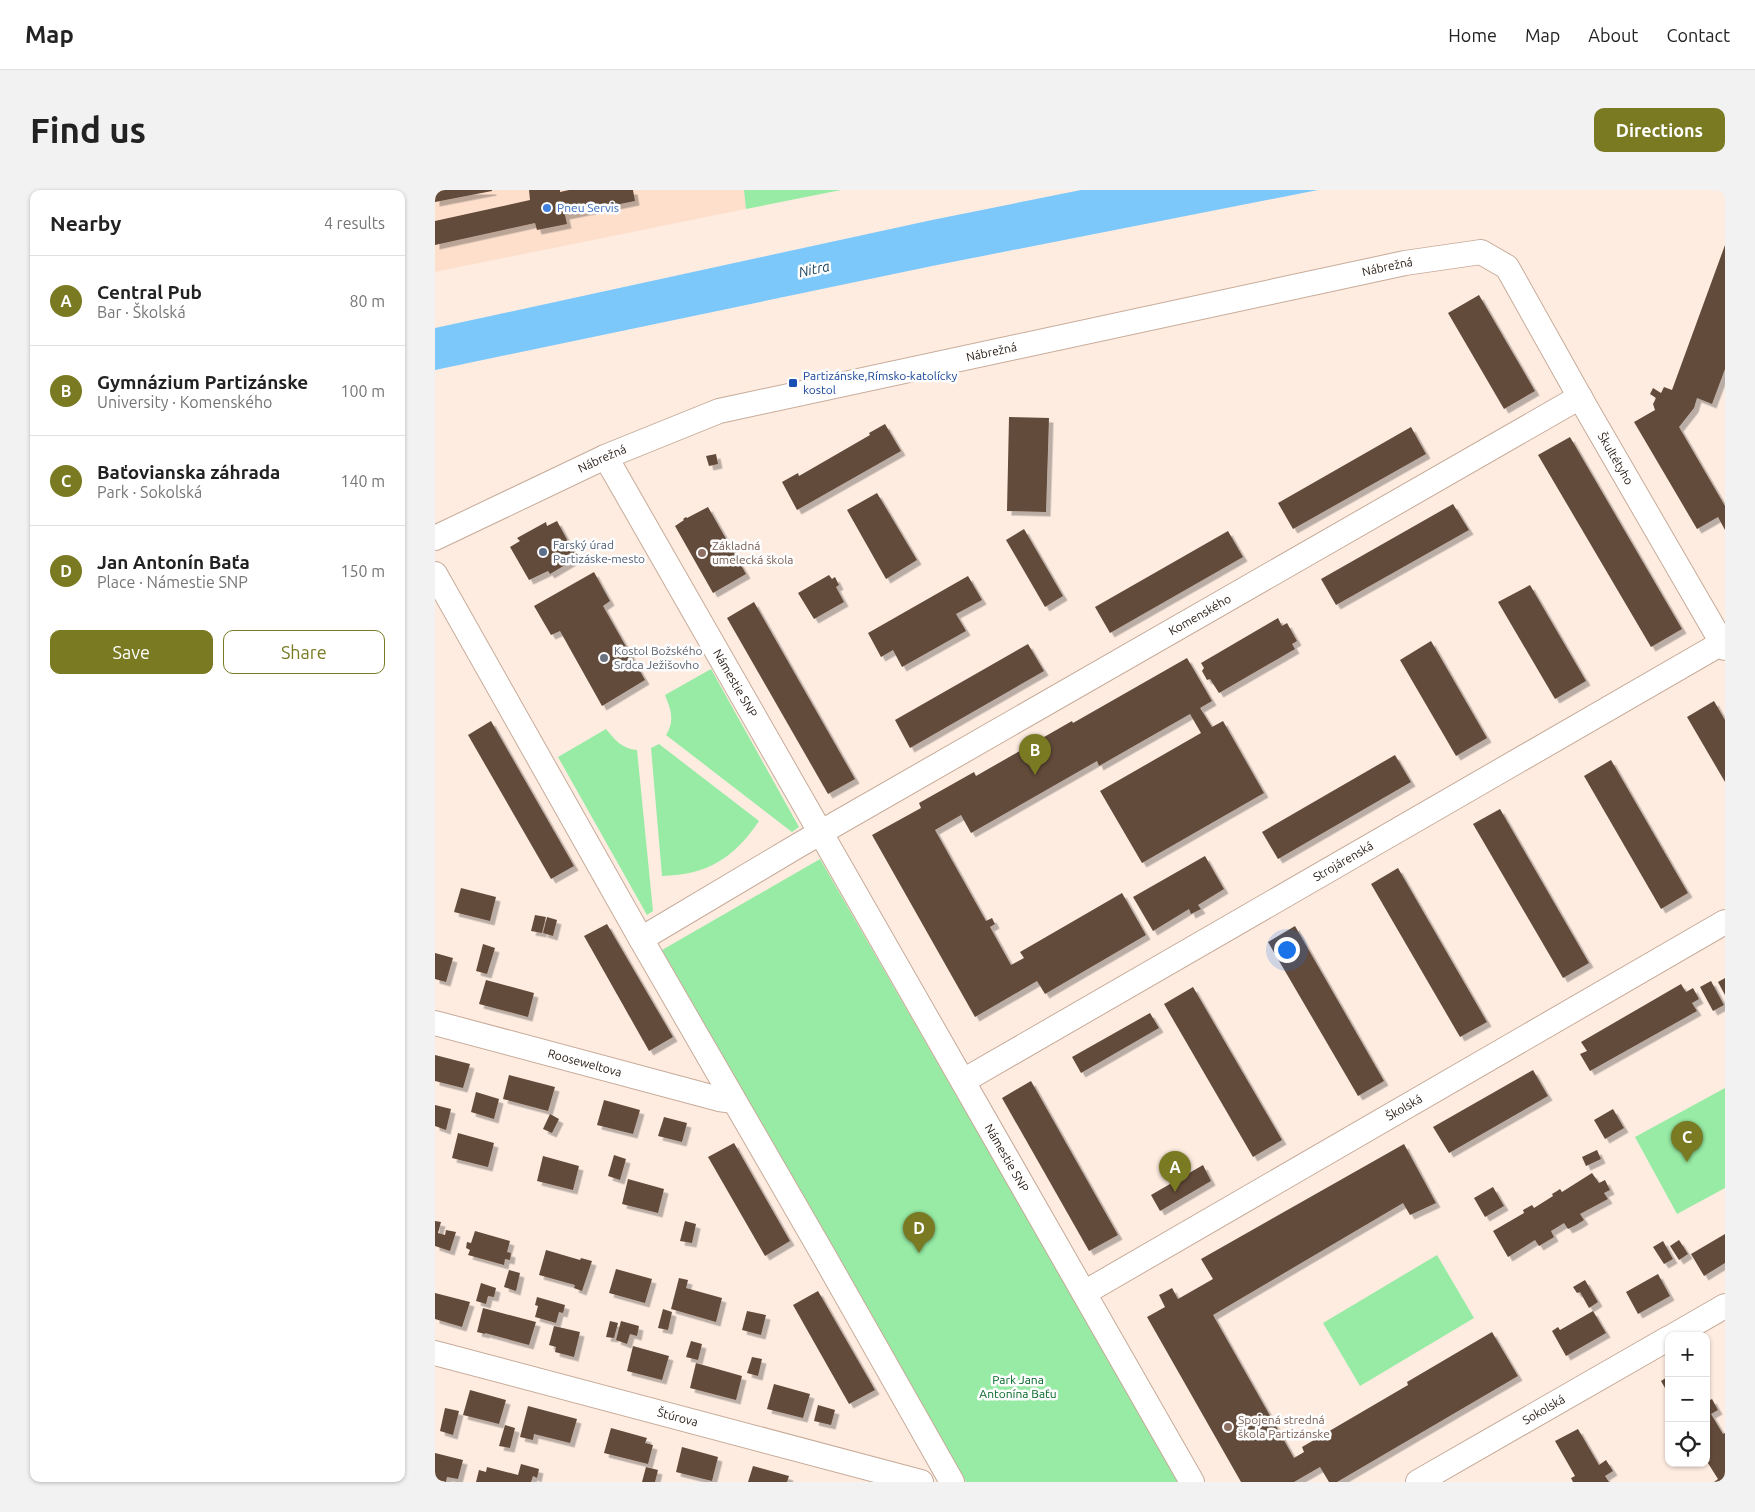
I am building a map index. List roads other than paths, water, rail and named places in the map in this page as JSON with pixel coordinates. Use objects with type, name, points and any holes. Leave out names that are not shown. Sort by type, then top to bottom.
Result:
[{"type":"street","name":"Nábrežná","points":[[435,538],[605,458],[719,411],[1405,263],[1481,252],[1507,267]]},
{"type":"street","name":"Škultétyho","points":[[1507,267],[1580,398],[1724,646]]},
{"type":"street","name":"Komenského","points":[[821,832],[1580,398]]},
{"type":"street","name":"Námestie SNP","points":[[605,458],[1192,1482]]},
{"type":"street","points":[[435,574],[641,939],[801,1214],[952,1482]]},
{"type":"street","name":"Strojárenská","points":[[963,1081],[1724,646]]},
{"type":"street","points":[[641,939],[821,832]]},
{"type":"street","name":"Školská","points":[[1085,1293],[1725,922]]},
{"type":"street","name":"Rooseweltova","points":[[435,1023],[719,1100],[734,1101]]},
{"type":"street","points":[[1680,1332],[1725,1306]]},
{"type":"street","name":"Sokolská","points":[[1418,1482],[1665,1340]]},
{"type":"street","name":"Štúrova","points":[[435,1353],[921,1482]]},
{"type":"water","name":"Nitra","points":[[1081,190],[1318,190],[937,265],[435,370],[435,328],[932,220]]},
{"type":"place","name":"Pneu Servis","points":[[547,208]]},
{"type":"place","name":"Partizánske,Rímsko-katolícky kostol","points":[[793,383]]},
{"type":"place","name":"Farský úrad Partizáske-mesto","points":[[543,552]]},
{"type":"place","name":"Základná umelecká škola","points":[[702,553]]},
{"type":"place","name":"Kostol Božského Srdca Ježišovho","points":[[604,658]]},
{"type":"place","name":"Gymnázium Partizánske","points":[[1035,775]]},
{"type":"place","name":"Baťovianska záhrada","points":[[1687,1162]]},
{"type":"place","name":"Central Pub","points":[[1175,1192]]},
{"type":"place","name":"Jan Antonín Baťa","points":[[919,1253]]},
{"type":"place","name":"Spojená stredná škola Partizánske","points":[[1228,1427]]},
{"type":"park label","name":"Park Jana Antonína Baťu","points":[[1018,1387]]}]
